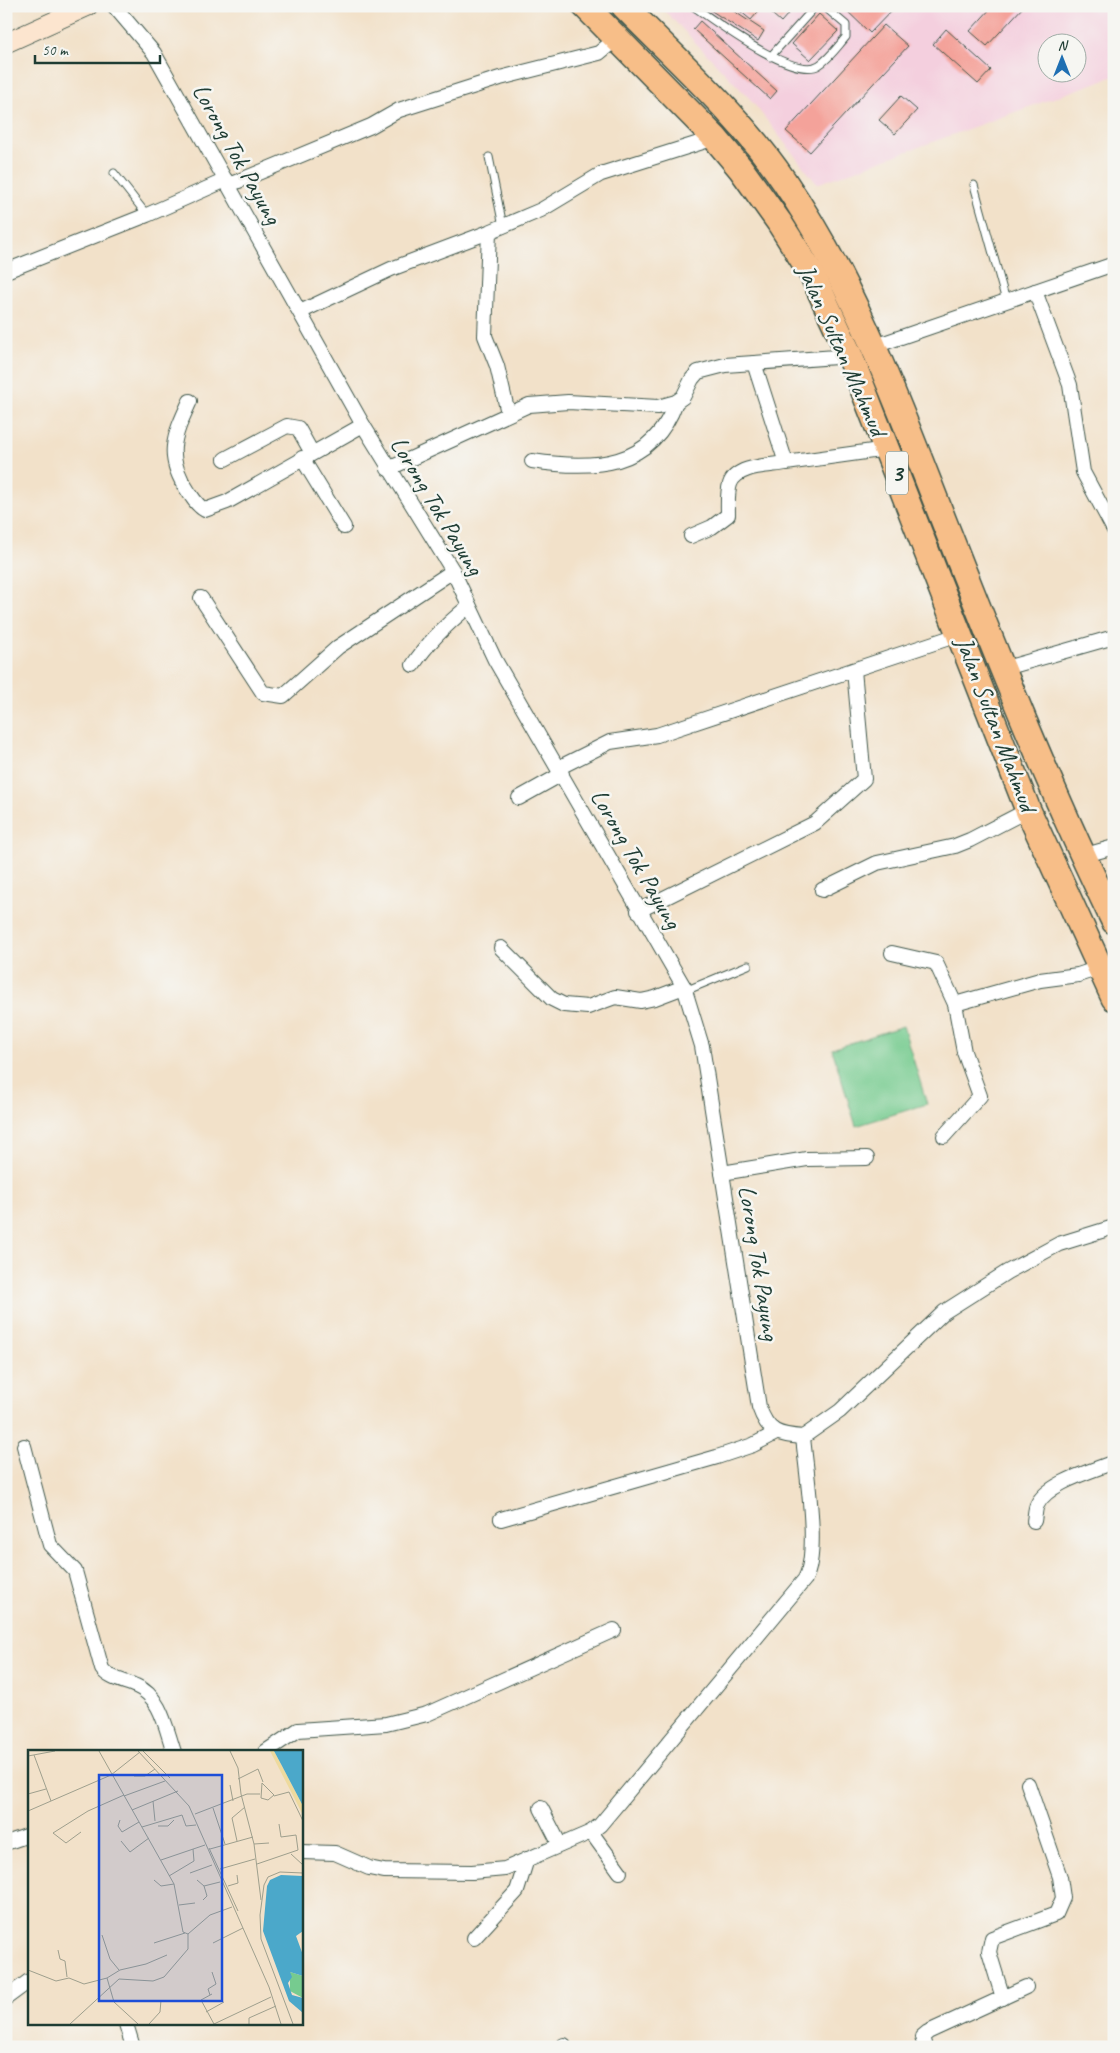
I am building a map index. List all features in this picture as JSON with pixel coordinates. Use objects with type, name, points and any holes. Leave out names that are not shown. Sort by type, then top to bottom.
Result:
[{"type":"highway","name":"Jalan Sultan Mahmud","points":[[586,6],[715,138],[741,169],[774,215],[813,276],[850,356],[888,449],[1028,810],[1114,998]]},
{"type":"highway","name":"Jalan Sultan Mahmud","points":[[624,6],[714,97],[761,150],[784,180],[844,281],[875,346],[1002,669],[1082,856],[1114,921]]},
{"type":"street","points":[[6,43],[88,6]]},
{"type":"street","name":"Lorong Tok Payung","points":[[114,6],[154,53],[388,469],[452,571],[496,660],[684,989],[702,1046],[760,1408],[764,1422],[776,1433]]},
{"type":"street","points":[[6,271],[371,126],[399,110],[500,78],[599,53],[617,38]]},
{"type":"street","points":[[300,312],[391,268],[503,227],[541,210],[601,174],[715,138]]},
{"type":"street","points":[[489,232],[485,336],[497,366],[508,413]]},
{"type":"street","points":[[875,346],[1114,264]]},
{"type":"street","points":[[1035,291],[1070,385],[1083,472],[1114,530]]},
{"type":"street","points":[[388,469],[529,405],[568,402],[658,407],[676,402],[683,397],[692,379],[698,372],[725,365],[850,356]]},
{"type":"street","points":[[754,363],[786,463]]},
{"type":"street","points":[[190,401],[174,442],[172,457],[177,475],[199,507],[205,510],[227,502],[363,425]]},
{"type":"street","points":[[532,461],[576,466],[623,459],[642,449],[661,433],[676,402]]},
{"type":"street","points":[[225,460],[286,426],[298,428],[307,456],[344,527]]},
{"type":"street","points":[[691,536],[712,527],[728,515],[730,485],[734,477],[747,470],[888,449]]},
{"type":"street","points":[[202,598],[263,693],[283,696],[338,647],[452,571]]},
{"type":"street","points":[[413,665],[421,653],[448,623],[469,606]]},
{"type":"street","points":[[519,798],[560,771],[610,742],[657,735],[961,634]]},
{"type":"street","points":[[1002,669],[1114,637]]},
{"type":"street","points":[[638,910],[815,823],[864,779],[854,670]]},
{"type":"street","points":[[822,890],[877,863],[962,843],[1028,810]]},
{"type":"street","points":[[1082,856],[1114,847]]},
{"type":"street","points":[[501,948],[552,999],[564,1005],[588,1007],[615,997],[642,1001],[684,989]]},
{"type":"street","points":[[892,953],[936,963],[955,1004],[964,1052],[980,1096],[944,1136]]},
{"type":"street","points":[[955,1004],[1040,980],[1078,975],[1099,968]]},
{"type":"street","points":[[722,1173],[807,1159],[867,1158]]},
{"type":"street","points":[[501,1519],[717,1457],[753,1445],[776,1433],[803,1437],[840,1411],[944,1312],[1007,1272],[1059,1244],[1114,1227]]},
{"type":"street","points":[[302,1852],[335,1853],[369,1868],[384,1871],[487,1871],[505,1869],[591,1832],[612,1813],[809,1571],[813,1552],[803,1437]]},
{"type":"street","points":[[24,1446],[50,1545],[75,1570],[102,1669],[108,1676],[140,1687],[158,1705],[173,1750]]},
{"type":"street","points":[[1034,1520],[1036,1506],[1046,1493],[1069,1480],[1114,1462]]},
{"type":"street","points":[[268,1750],[298,1730],[386,1724],[427,1714],[614,1630]]},
{"type":"street","points":[[1003,1998],[989,1952],[992,1938],[1056,1914],[1063,1898],[1060,1876],[1028,1784]]},
{"type":"street","points":[[541,1808],[560,1845]]},
{"type":"street","points":[[591,1832],[620,1872]]},
{"type":"street","points":[[6,1842],[28,1836]]},
{"type":"street","points":[[474,1938],[517,1891],[527,1859]]},
{"type":"street","points":[[6,1998],[28,1982]]},
{"type":"street","points":[[924,2047],[922,2037],[928,2032],[1026,1987]]},
{"type":"street","points":[[127,2026],[133,2047]]},
{"type":"lane","points":[[693,6],[770,57],[805,67],[816,66],[846,38],[846,25],[826,8],[815,7],[770,57]]},
{"type":"lane","points":[[488,157],[503,227]]},
{"type":"lane","points":[[114,173],[147,215]]},
{"type":"lane","points":[[974,185],[1006,301]]},
{"type":"lane","points":[[684,989],[748,965]]},
{"type":"shaded area","points":[[660,6],[1114,6],[1114,76],[817,184],[750,99]]},
{"type":"green space","points":[[903,1026],[927,1104],[856,1126],[832,1049]]},
{"type":"building","points":[[704,6],[726,6],[764,31],[758,41]]},
{"type":"building","points":[[744,6],[763,6],[751,20],[740,11]]},
{"type":"building","points":[[779,6],[795,6],[781,22],[772,14]]},
{"type":"building","points":[[842,6],[892,6],[894,8],[870,33]]},
{"type":"building","points":[[993,6],[1024,6],[987,46],[970,31]]},
{"type":"building","points":[[819,14],[838,31],[810,60],[792,44]]},
{"type":"building","points":[[700,21],[777,91],[770,99],[693,29]]},
{"type":"building","points":[[884,25],[908,46],[810,152],[786,131]]},
{"type":"building","points":[[946,29],[991,70],[978,84],[933,44]]},
{"type":"building","points":[[901,96],[917,110],[895,134],[879,120]]}]
